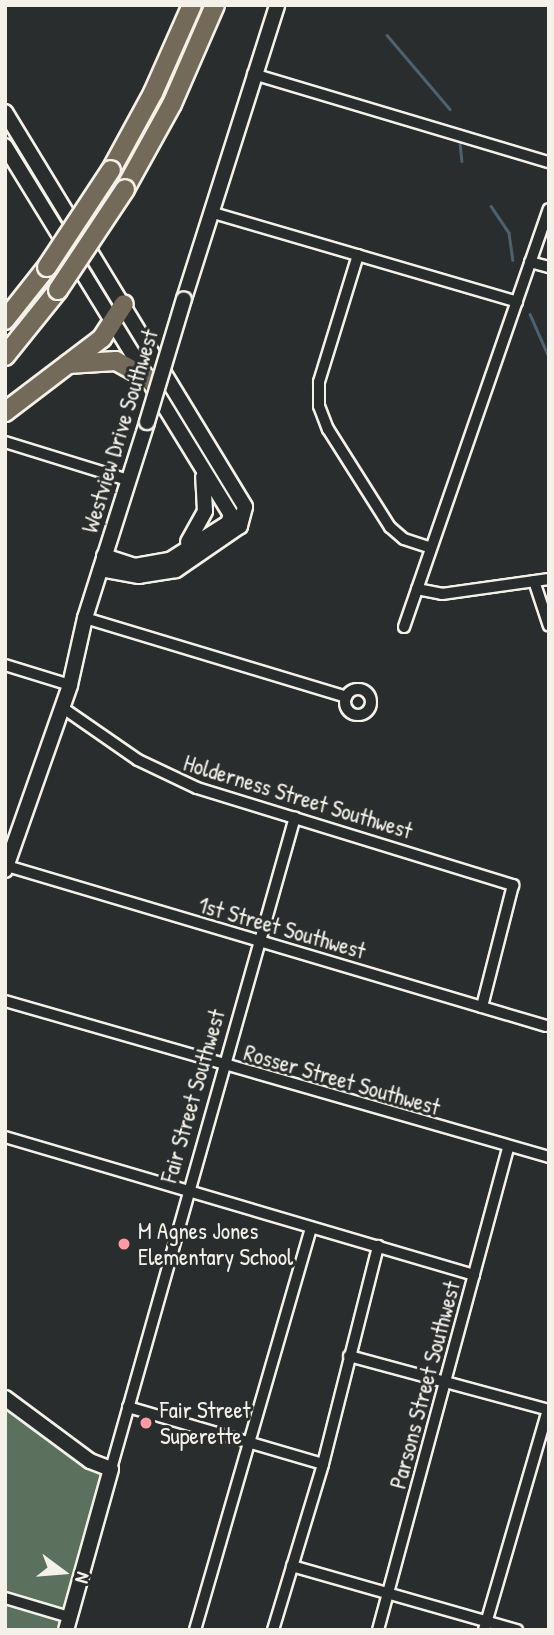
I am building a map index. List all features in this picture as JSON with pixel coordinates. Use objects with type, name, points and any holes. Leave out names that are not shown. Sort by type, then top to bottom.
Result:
[{"type":"highway","points":[[5,320],[47,267],[111,170],[153,93],[192,5]]},
{"type":"highway","points":[[5,356],[58,290],[125,189],[172,104],[215,5]]},
{"type":"highway","points":[[5,412],[68,364],[114,324],[124,304]]},
{"type":"highway","points":[[68,364],[116,361],[149,379]]},
{"type":"street","name":"Westview Drive Southwest","points":[[6,868],[63,708],[102,562],[253,74],[277,5]]},
{"type":"street","points":[[253,74],[549,162]]},
{"type":"street","points":[[5,112],[242,499],[238,515],[240,526],[176,570],[139,576],[102,562]]},
{"type":"street","points":[[5,146],[201,465],[238,515]]},
{"type":"street","points":[[404,627],[549,209]]},
{"type":"street","points":[[210,212],[517,302]]},
{"type":"street","points":[[358,255],[319,382],[319,406],[328,429],[390,527],[404,539],[431,548]]},
{"type":"street","points":[[530,262],[549,267]]},
{"type":"street","points":[[5,442],[128,480]]},
{"type":"street","points":[[179,554],[198,530],[205,511],[201,465]]},
{"type":"street","points":[[102,562],[135,566],[179,554],[238,515]]},
{"type":"street","points":[[417,589],[442,594],[549,579]]},
{"type":"street","points":[[534,581],[549,626]]},
{"type":"street","points":[[85,618],[346,697]]},
{"type":"street","points":[[5,665],[70,685]]},
{"type":"street","name":"Holderness Street Southwest","points":[[63,708],[167,776],[513,885],[514,892],[482,1007]]},
{"type":"street","name":"Fair Street Southwest","points":[[68,1623],[295,817]]},
{"type":"street","name":"1st Street Southwest","points":[[6,868],[546,1026]]},
{"type":"street","name":"Rosser Street Southwest","points":[[5,1001],[508,1149],[549,1157]]},
{"type":"street","points":[[5,1137],[474,1275]]},
{"type":"street","name":"Parsons Street Southwest","points":[[378,1630],[448,1383],[508,1149]]},
{"type":"street","points":[[195,1630],[311,1227]]},
{"type":"street","points":[[273,1630],[323,1464],[378,1246]]},
{"type":"street","points":[[349,1356],[548,1410],[485,1625]]},
{"type":"street","points":[[5,1398],[90,1461],[111,1469]]},
{"type":"street","points":[[128,1407],[323,1464]]},
{"type":"street","points":[[292,1566],[389,1593],[485,1625],[517,1630]]},
{"type":"street","points":[[5,1598],[68,1623]]},
{"type":"green space","points":[[5,1400],[102,1474],[58,1630],[5,1630]]},
{"type":"waterway","points":[[387,35],[450,109]]},
{"type":"waterway","points":[[460,143],[462,161]]},
{"type":"waterway","points":[[491,206],[509,233],[513,260]]},
{"type":"waterway","points":[[530,314],[549,357]]},
{"type":"place","name":"M Agnes Jones Elementary School","points":[[124,1244]]},
{"type":"place","name":"Fair Street Superette","points":[[146,1423]]}]
